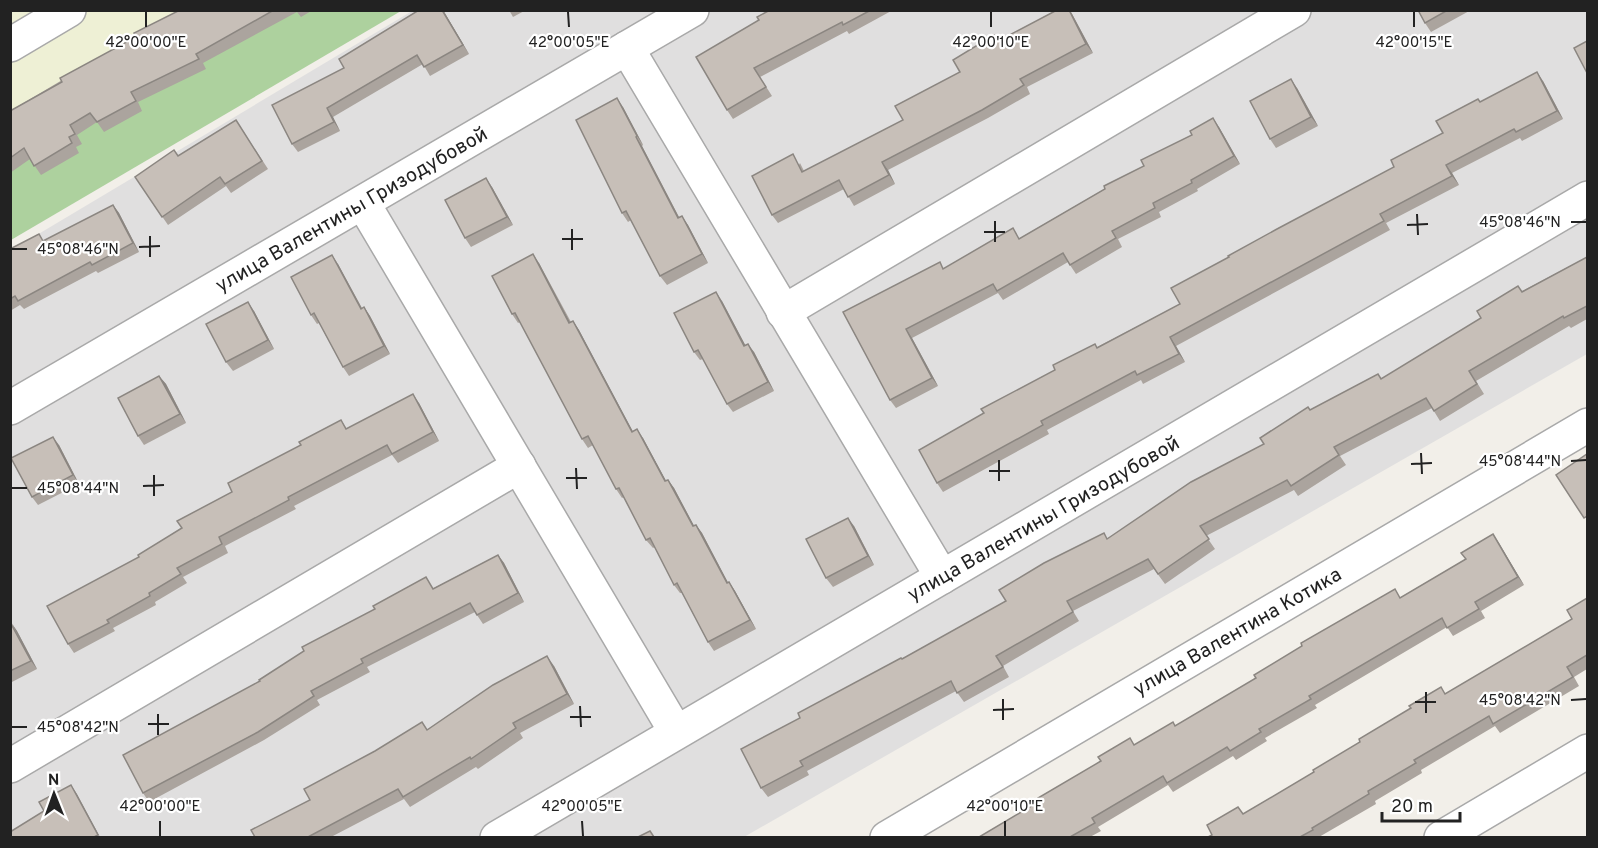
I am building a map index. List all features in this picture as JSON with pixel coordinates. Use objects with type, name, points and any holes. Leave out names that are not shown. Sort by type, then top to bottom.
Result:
[{"type":"street","points":[[10,45],[69,10]]},
{"type":"street","name":"улица Валентины Гризодубовой","points":[[10,408],[692,10]]},
{"type":"street","points":[[783,312],[1294,10]]},
{"type":"street","points":[[627,48],[942,577]]},
{"type":"street","name":"улица Валентины Гризодубовой","points":[[497,837],[1587,198]]},
{"type":"street","points":[[363,202],[676,732]]},
{"type":"street","name":"улица Валентина Котика","points":[[887,837],[1587,425]]},
{"type":"street","points":[[10,766],[519,466]]},
{"type":"street","points":[[1441,837],[1587,751]]},
{"type":"shaded area","points":[[412,11],[1587,11],[1587,354],[744,837],[11,837],[10,251]]},
{"type":"green space","points":[[11,11],[217,11],[11,135]]},
{"type":"green space","points":[[273,11],[401,11],[11,240],[10,167]]},
{"type":"building","points":[[180,10],[274,10],[196,54],[199,59],[131,92],[136,101],[97,122],[90,113],[70,125],[75,134],[69,137],[72,143],[34,166],[24,148],[10,158],[10,111],[62,82],[60,78],[136,37],[134,33]]},
{"type":"building","points":[[419,10],[442,10],[463,45],[424,67],[417,55],[327,108],[334,122],[292,144],[272,105],[344,68],[339,59]]},
{"type":"building","points":[[770,10],[871,10],[843,25],[842,22],[754,68],[766,87],[727,110],[696,57],[759,20],[757,17]]},
{"type":"building","points":[[1057,10],[1069,10],[1086,44],[1020,79],[1024,85],[982,110],[882,162],[889,175],[848,197],[839,180],[772,215],[752,176],[793,154],[802,172],[903,120],[895,106],[960,72],[953,60],[994,35],[998,41]]},
{"type":"building","points":[[1418,10],[1448,10],[1425,23]]},
{"type":"building","points":[[1587,41],[1587,73],[1574,48]]},
{"type":"building","points":[[1537,72],[1557,111],[1516,132],[1514,129],[1446,165],[1452,176],[1380,214],[1384,221],[1170,337],[1179,354],[1137,375],[1135,371],[1041,421],[1043,425],[937,483],[919,450],[984,413],[981,409],[1055,370],[1053,365],[1095,344],[1097,348],[1180,304],[1171,288],[1394,167],[1391,160],[1443,133],[1436,121],[1478,99],[1480,102]]},
{"type":"building","points":[[1291,79],[1311,117],[1270,139],[1250,101]]},
{"type":"building","points":[[617,98],[678,218],[682,216],[702,254],[660,276],[626,211],[622,213],[576,120]]},
{"type":"building","points":[[1213,118],[1234,156],[1191,180],[1192,183],[1153,203],[1155,208],[1112,231],[1116,238],[1070,265],[1063,253],[997,291],[993,284],[906,329],[932,378],[890,400],[843,312],[940,262],[943,269],[1013,228],[1019,239],[1105,189],[1104,186],[1144,166],[1141,160],[1192,135],[1190,131]]},
{"type":"building","points":[[236,120],[262,161],[225,184],[220,177],[162,217],[135,177],[174,150],[178,156]]},
{"type":"building","points":[[486,178],[507,217],[465,238],[445,200]]},
{"type":"building","points":[[113,205],[133,243],[92,265],[90,262],[18,301],[15,296],[10,299],[10,249],[39,234],[43,241]]},
{"type":"building","points":[[533,254],[569,323],[573,321],[632,432],[637,429],[665,481],[668,480],[693,526],[696,525],[750,620],[708,642],[677,583],[674,585],[650,538],[646,540],[588,436],[582,439],[515,313],[512,314],[492,276]]},
{"type":"building","points":[[332,255],[361,309],[364,307],[384,346],[343,367],[314,313],[311,315],[291,277]]},
{"type":"building","points":[[1587,257],[1587,306],[1564,318],[1563,316],[1469,371],[1477,384],[1434,411],[1426,398],[1334,447],[1339,455],[1291,486],[1287,480],[1200,526],[1209,539],[1158,574],[1148,559],[1067,601],[1073,612],[996,656],[1003,667],[957,693],[951,681],[800,761],[803,766],[761,788],[741,749],[800,718],[798,713],[1006,601],[999,590],[1044,563],[1104,533],[1107,539],[1191,482],[1264,444],[1260,438],[1308,407],[1310,410],[1378,374],[1381,379],[1481,318],[1477,311],[1518,286],[1522,292]]},
{"type":"building","points":[[716,292],[744,346],[748,344],[768,382],[727,404],[698,350],[694,352],[674,313]]},
{"type":"building","points":[[248,302],[268,340],[226,362],[206,324]]},
{"type":"building","points":[[159,376],[180,414],[138,436],[118,398]]},
{"type":"building","points":[[413,394],[433,432],[392,454],[387,445],[288,497],[289,500],[219,537],[222,544],[177,568],[181,574],[149,593],[150,596],[107,620],[109,623],[68,644],[47,606],[139,557],[138,555],[182,528],[177,521],[232,492],[228,483],[301,445],[299,442],[341,420],[346,429]]},
{"type":"building","points":[[53,437],[73,475],[32,497],[11,458]]},
{"type":"building","points":[[1587,454],[1587,516],[1584,518],[1556,475]]},
{"type":"building","points":[[848,518],[868,556],[826,578],[806,539]]},
{"type":"building","points":[[1493,534],[1518,577],[1475,602],[1479,609],[1447,628],[1442,618],[1309,696],[1311,699],[1259,729],[1261,732],[1230,751],[1227,747],[1167,783],[1163,776],[1092,818],[1095,823],[1070,837],[979,837],[1040,801],[1038,798],[1101,761],[1098,757],[1130,738],[1134,745],[1173,722],[1175,726],[1256,678],[1254,675],[1302,646],[1301,643],[1395,589],[1400,598],[1466,559],[1461,553]]},
{"type":"building","points":[[498,555],[518,593],[477,615],[470,603],[361,659],[363,663],[311,691],[314,696],[258,732],[143,793],[123,755],[260,681],[304,651],[302,647],[375,609],[373,606],[426,577],[433,589]]},
{"type":"building","points":[[1587,598],[1587,655],[1567,667],[1573,677],[1493,724],[1489,716],[1414,760],[1416,763],[1368,791],[1369,794],[1300,837],[1208,837],[1212,835],[1207,825],[1238,807],[1243,814],[1314,772],[1313,770],[1360,742],[1359,739],[1441,687],[1445,694],[1572,619],[1567,610]]},
{"type":"building","points":[[10,622],[31,661],[10,671]]},
{"type":"building","points":[[547,656],[567,694],[513,723],[516,728],[471,759],[470,757],[403,797],[398,789],[308,837],[255,837],[251,830],[310,800],[304,789],[375,751],[422,722],[427,730],[493,685]]},
{"type":"building","points":[[71,785],[98,835],[94,837],[10,837],[10,832],[44,811],[39,802]]},
{"type":"building","points":[[650,831],[654,837],[638,837]]}]
